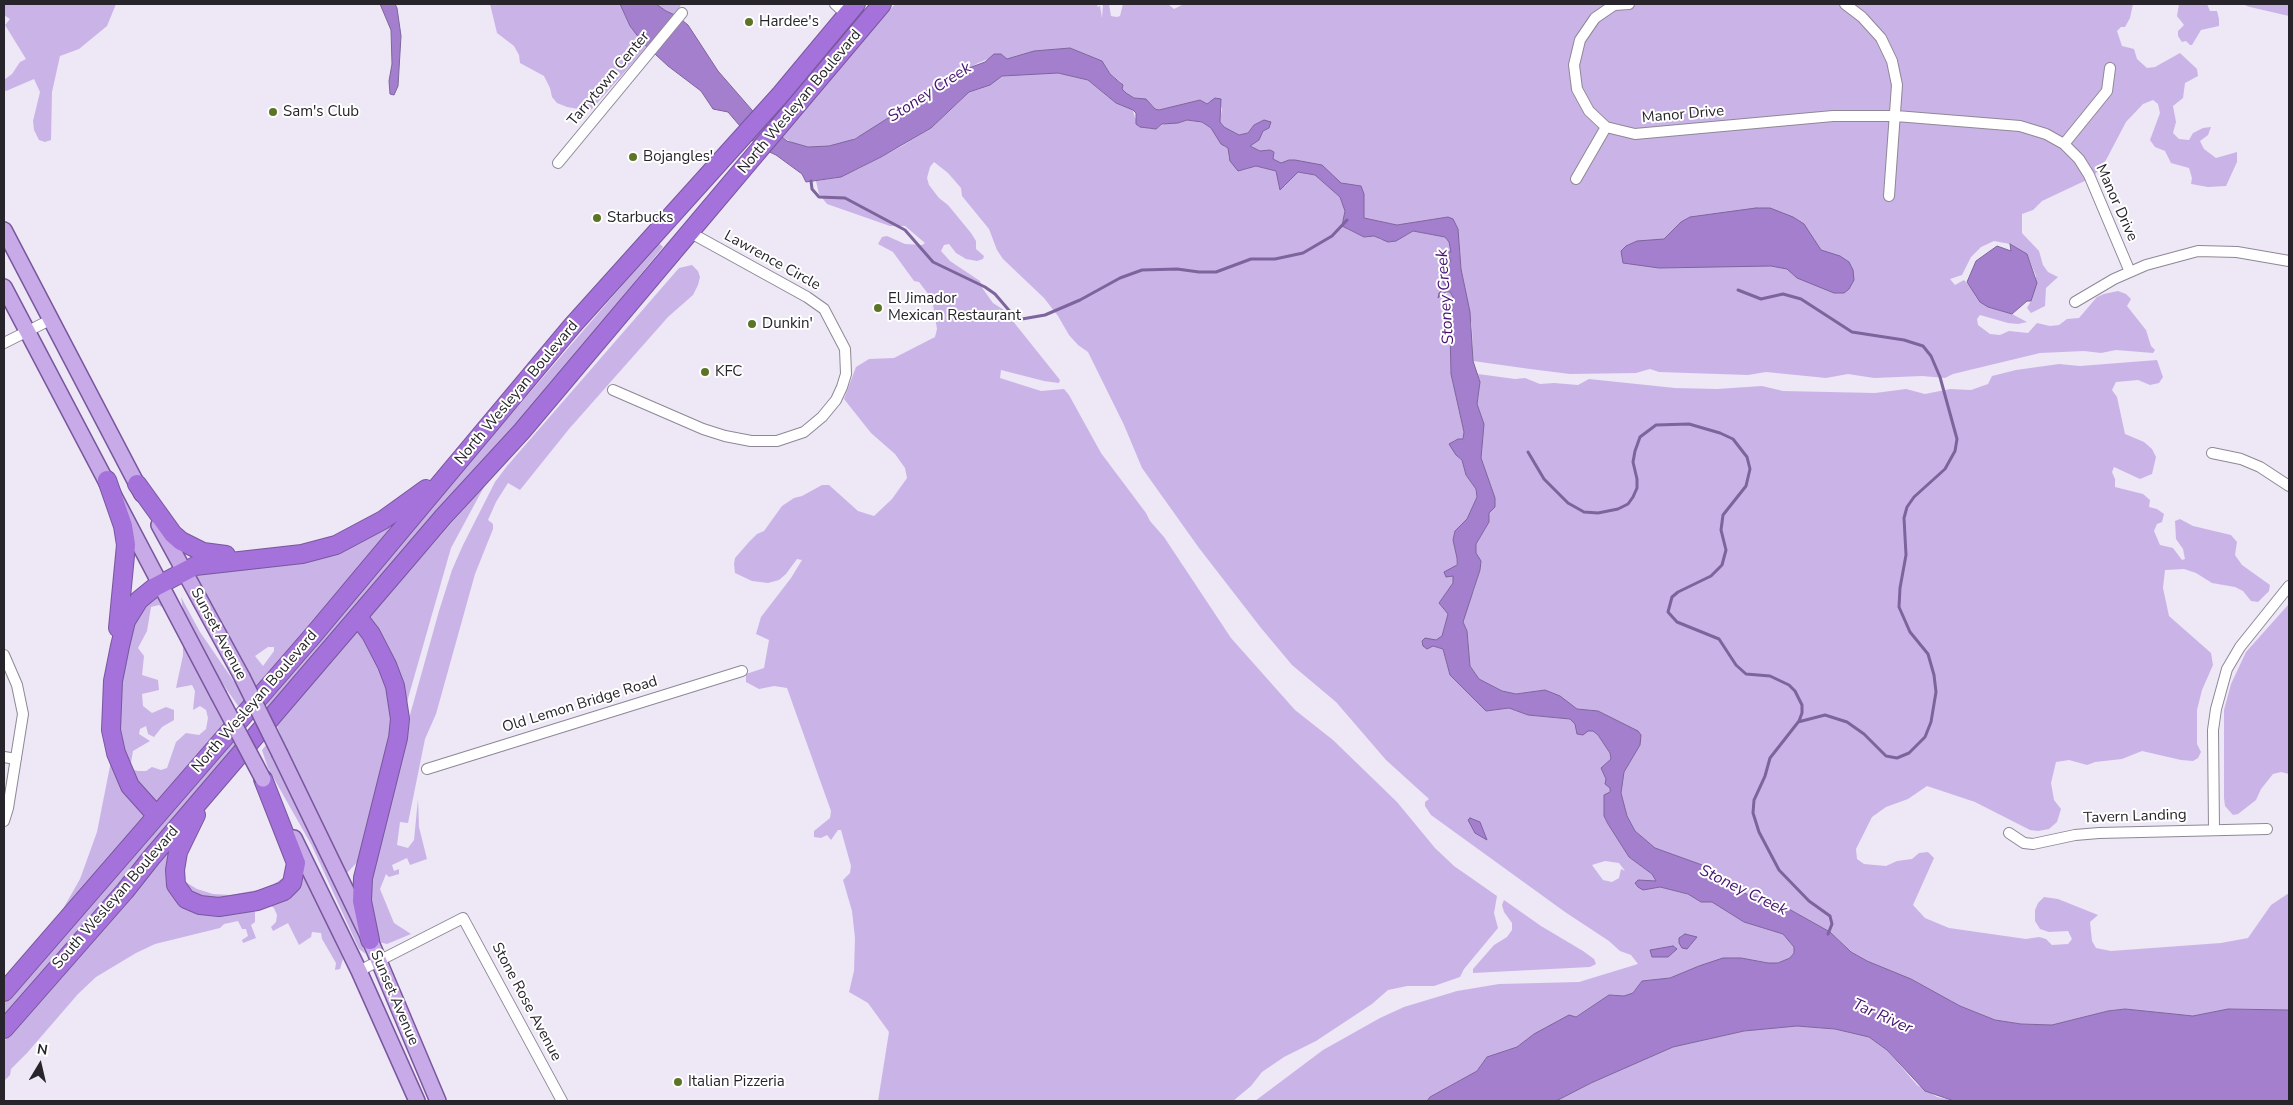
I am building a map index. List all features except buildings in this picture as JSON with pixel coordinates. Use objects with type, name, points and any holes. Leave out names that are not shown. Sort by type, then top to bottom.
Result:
[{"type":"highway","name":"North Wesleyan Boulevard","points":[[229,768],[465,492],[522,431],[691,233],[882,4]]},
{"type":"highway","name":"North Wesleyan Boulevard","points":[[182,786],[469,450],[577,320],[781,94],[846,7]]},
{"type":"highway","points":[[113,680],[126,620],[143,596],[162,583],[184,570],[214,562],[302,554],[322,549],[360,533],[410,502],[469,450]]},
{"type":"highway","points":[[107,480],[123,526],[126,546],[113,680],[111,730],[116,753],[134,793],[156,815]]},
{"type":"highway","points":[[137,484],[173,534],[181,542],[208,553],[259,558]]},
{"type":"highway","points":[[358,616],[375,641],[387,665],[395,686],[400,718],[398,738],[363,878],[362,901],[370,940]]},
{"type":"highway","points":[[229,768],[198,810],[176,862],[175,878],[180,892],[186,898],[200,905],[220,907],[257,901],[284,891],[292,882],[295,870],[295,857],[264,779]]},
{"type":"highway","name":"South Wesleyan Boulevard","points":[[4,1029],[125,891],[229,768]]},
{"type":"highway","name":"South Wesleyan Boulevard","points":[[4,992],[182,786]]},
{"type":"main road","name":"Sunset Avenue","points":[[4,230],[137,484],[242,677],[370,940],[377,961],[438,1101]]},
{"type":"main road","name":"Sunset Avenue","points":[[4,287],[264,779],[359,971],[417,1101]]},
{"type":"street","points":[[1576,178],[1606,127],[1589,111],[1577,89],[1574,65],[1580,40],[1596,18],[1614,5],[1630,4]]},
{"type":"street","points":[[1845,4],[1862,17],[1881,38],[1892,61],[1897,86],[1889,196]]},
{"type":"street","name":"Tarrytown Center","points":[[558,163],[682,13]]},
{"type":"street","points":[[2064,144],[2107,90],[2110,68]]},
{"type":"street","name":"Manor Drive","points":[[1606,127],[1635,134],[1834,116],[1896,116],[2020,126],[2046,134],[2064,144],[2079,159],[2089,175],[2130,272]]},
{"type":"street","name":"Lawrence Circle","points":[[613,390],[703,429],[725,436],[751,441],[777,441],[804,432],[822,417],[836,400],[842,388],[846,374],[845,349],[824,310],[807,297],[691,233]]},
{"type":"street","points":[[2075,302],[2114,278],[2170,257],[2198,251],[2237,252],[2289,261]]},
{"type":"street","points":[[4,343],[50,320]]},
{"type":"street","points":[[2212,452],[2241,459],[2260,467],[2289,486]]},
{"type":"street","points":[[2214,829],[2213,730],[2216,709],[2227,669],[2240,647],[2289,586]]},
{"type":"street","points":[[4,655],[21,699],[22,730],[4,821]]},
{"type":"street","name":"Old Lemon Bridge Road","points":[[428,769],[742,671]]},
{"type":"street","points":[[4,757],[16,759]]},
{"type":"street","name":"Tavern Landing","points":[[2009,833],[2024,843],[2033,844],[2075,834],[2267,828]]},
{"type":"street","name":"Stone Rose Avenue","points":[[377,961],[463,918],[562,1101]]},
{"type":"street","points":[[359,971],[377,961]]},
{"type":"shaded area","points":[[4,4],[116,4],[107,26],[79,49],[60,56],[52,92],[51,140],[45,142],[39,140],[34,130],[33,121],[40,92],[34,79],[6,91],[4,90],[4,80],[12,74],[20,62],[26,59],[5,25],[10,19],[4,15]]},
{"type":"shaded area","points":[[490,4],[620,4],[630,26],[647,47],[590,111],[567,107],[557,103],[552,97],[544,76],[520,63],[519,55],[514,46],[497,33]]},
{"type":"shaded area","points":[[656,4],[681,4],[677,16]]},
{"type":"shaded area","points":[[895,4],[1098,4],[1097,7],[1100,6],[1102,18],[1103,4],[1109,4],[1111,16],[1117,17],[1120,16],[1123,4],[1168,4],[1174,9],[1184,4],[2133,4],[2130,18],[2125,27],[2121,27],[2117,31],[2122,46],[2134,49],[2137,59],[2147,68],[2155,67],[2180,53],[2197,69],[2198,76],[2185,83],[2183,98],[2173,106],[2176,122],[2173,133],[2179,139],[2189,140],[2193,133],[2203,128],[2211,127],[2208,135],[2200,141],[2204,149],[2216,158],[2237,152],[2237,162],[2226,186],[2208,187],[2191,184],[2192,178],[2189,168],[2171,163],[2165,151],[2155,147],[2150,140],[2160,113],[2158,104],[2153,100],[2143,104],[2126,122],[2106,160],[2093,177],[2042,201],[2033,210],[2022,214],[2022,233],[2039,251],[2043,265],[2048,272],[2058,277],[2046,288],[2045,306],[2031,313],[2027,308],[2031,301],[2036,276],[2027,254],[2010,244],[1994,241],[1981,247],[1971,257],[1962,275],[1950,279],[1955,285],[1964,280],[1988,307],[2012,314],[2027,322],[2018,324],[2008,323],[1980,315],[1977,319],[1978,325],[1990,334],[2000,335],[2009,331],[2028,333],[2037,323],[2050,326],[2059,325],[2067,319],[2079,318],[2097,297],[2118,291],[2126,294],[2131,299],[2127,306],[2146,330],[2151,346],[2155,350],[2153,353],[2116,350],[2101,353],[2084,351],[2040,353],[1953,374],[1945,378],[1922,376],[1874,378],[1848,374],[1826,378],[1766,372],[1748,375],[1659,372],[1650,369],[1636,373],[1570,374],[1473,361],[1472,326],[1461,269],[1459,242],[1448,217],[1397,225],[1364,218],[1361,186],[1341,183],[1289,160],[1281,164],[1273,159],[1274,152],[1254,149],[1250,145],[1259,140],[1263,131],[1254,125],[1248,133],[1239,135],[1224,127],[1220,122],[1222,108],[1210,101],[1207,104],[1200,100],[1159,110],[1155,109],[1146,99],[1134,98],[1126,93],[1122,89],[1121,82],[1110,74],[1102,61],[1070,48],[1034,51],[1007,59],[1001,54],[978,63],[911,100],[904,108],[864,134],[849,141],[829,146],[808,147],[793,143],[781,136]]},
{"type":"shaded area","points":[[2179,4],[2207,4],[2210,11],[2217,11],[2219,26],[2201,30],[2192,45],[2186,41],[2182,42],[2178,36],[2178,31],[2184,25],[2177,16]]},
{"type":"shaded area","points":[[2242,4],[2289,4],[2289,16],[2250,7]]},
{"type":"shaded area","points":[[1045,72],[1088,80],[1116,103],[1133,110],[1135,118],[1150,129],[1156,129],[1167,122],[1178,123],[1187,120],[1202,122],[1211,128],[1243,170],[1256,166],[1276,171],[1285,186],[1292,176],[1298,172],[1315,175],[1340,197],[1345,208],[1344,222],[1347,229],[1364,237],[1374,236],[1381,240],[1405,236],[1413,231],[1445,237],[1452,248],[1451,252],[1446,254],[1451,260],[1445,269],[1446,286],[1439,293],[1439,298],[1450,292],[1453,297],[1450,331],[1451,374],[1464,432],[1463,439],[1453,441],[1456,455],[1462,460],[1466,475],[1476,489],[1477,497],[1467,519],[1455,531],[1453,540],[1457,558],[1453,583],[1439,603],[1448,614],[1442,636],[1436,640],[1433,646],[1443,649],[1450,675],[1486,711],[1509,708],[1528,715],[1570,719],[1575,724],[1598,735],[1610,753],[1611,760],[1601,768],[1610,788],[1604,816],[1629,857],[1652,874],[1656,882],[1643,890],[1660,887],[1688,894],[1701,902],[1712,902],[1744,922],[1783,934],[1794,947],[1794,953],[1790,958],[1778,963],[1768,963],[1741,958],[1699,966],[1670,978],[1642,981],[1633,993],[1624,996],[1609,995],[1575,1017],[1534,1034],[1517,1047],[1487,1057],[1477,1071],[1430,1097],[1427,1101],[1255,1101],[1323,1050],[1380,1018],[1404,1007],[1457,991],[1499,984],[1579,982],[1638,964],[1631,955],[1620,951],[1609,941],[1565,912],[1431,815],[1425,806],[1425,802],[1429,799],[1386,760],[1336,702],[1292,665],[1199,548],[1142,468],[1124,425],[1088,352],[1069,335],[1058,316],[1044,298],[1003,259],[997,250],[989,229],[962,196],[961,188],[948,173],[934,162],[930,167],[927,178],[929,185],[971,233],[976,241],[976,249],[984,256],[983,259],[977,261],[966,259],[956,253],[949,244],[944,245],[941,251],[950,261],[980,281],[993,303],[1004,310],[1060,380],[1059,383],[1044,381],[1001,370],[1000,378],[1041,391],[1064,389],[1101,453],[1150,521],[1164,537],[1231,638],[1295,710],[1333,740],[1397,802],[1435,848],[1454,866],[1497,896],[1494,913],[1498,928],[1464,969],[1460,977],[1434,986],[1407,986],[1388,990],[1372,1004],[1316,1041],[1284,1057],[1262,1072],[1251,1086],[1233,1101],[878,1101],[889,1032],[868,1003],[849,992],[854,971],[855,938],[852,911],[843,880],[850,873],[851,866],[841,830],[838,830],[831,840],[827,835],[821,838],[814,837],[814,831],[830,818],[831,811],[787,688],[774,686],[759,689],[746,682],[746,674],[764,668],[769,640],[756,634],[761,617],[791,578],[802,560],[797,559],[779,580],[768,583],[752,581],[735,573],[734,564],[735,558],[749,542],[757,534],[764,531],[782,506],[794,498],[802,496],[822,485],[829,485],[858,511],[874,516],[892,499],[907,478],[905,468],[895,454],[871,433],[844,399],[856,367],[869,359],[894,358],[935,337],[937,329],[932,299],[919,282],[914,281],[893,252],[878,244],[882,237],[887,236],[905,244],[922,245],[925,243],[905,226],[890,226],[827,204],[819,194],[816,181],[836,178],[902,146],[931,128],[969,92],[989,85],[995,79],[1002,76]],"holes":[[[1605,861],[1619,863],[1625,871],[1621,869],[1619,878],[1612,882],[1603,880],[1592,865]]]},
{"type":"shaded area","points":[[660,244],[663,247],[538,400],[270,712],[264,701],[657,245]]},
{"type":"shaded area","points":[[692,265],[698,271],[700,277],[693,295],[668,317],[569,429],[520,490],[508,483],[496,502],[488,520],[493,524],[493,529],[475,574],[436,714],[425,739],[408,823],[400,822],[397,845],[408,848],[414,840],[418,799],[419,827],[427,859],[410,865],[407,858],[392,865],[394,871],[399,869],[399,874],[389,877],[386,874],[380,889],[394,923],[411,934],[387,944],[379,942],[374,938],[367,896],[401,747],[439,611],[452,570],[463,545],[495,482],[507,466],[679,268]]},
{"type":"shaded area","points":[[2157,360],[2163,377],[2159,383],[2150,385],[2138,380],[2116,382],[2112,390],[2117,397],[2125,434],[2144,442],[2152,449],[2156,457],[2152,474],[2140,479],[2114,467],[2112,472],[2115,479],[2115,487],[2143,494],[2150,500],[2149,507],[2157,509],[2164,514],[2162,522],[2157,524],[2154,531],[2160,545],[2173,548],[2182,560],[2185,559],[2183,549],[2176,539],[2175,521],[2180,519],[2193,526],[2231,535],[2237,542],[2235,555],[2242,565],[2270,585],[2269,591],[2258,602],[2251,601],[2243,591],[2235,587],[2212,583],[2196,573],[2184,569],[2165,570],[2163,588],[2169,616],[2211,653],[2213,665],[2202,690],[2197,710],[2197,744],[2201,752],[2198,758],[2193,761],[2181,760],[2142,751],[2122,759],[2095,762],[2087,765],[2069,760],[2056,762],[2051,783],[2054,800],[2061,809],[2057,822],[2049,829],[2038,831],[2030,830],[1975,802],[1927,786],[1908,799],[1886,807],[1872,817],[1856,849],[1857,859],[1864,864],[1886,866],[1897,861],[1912,859],[1919,853],[1928,852],[1934,858],[1913,905],[1925,918],[1949,928],[2026,939],[2039,937],[2046,939],[2052,945],[2068,944],[2072,939],[2068,931],[2049,932],[2040,929],[2035,921],[2035,910],[2038,903],[2044,897],[2058,899],[2098,915],[2090,922],[2092,941],[2096,948],[2111,951],[2221,943],[2248,938],[2271,905],[2289,893],[2289,1010],[2228,1009],[2193,1016],[2125,1009],[2108,1011],[2053,1025],[2021,1024],[1995,1020],[1960,1006],[1911,979],[1867,961],[1851,952],[1830,932],[1771,899],[1741,892],[1705,866],[1655,848],[1635,831],[1627,816],[1621,793],[1624,772],[1640,745],[1616,721],[1598,711],[1577,709],[1545,690],[1516,694],[1502,691],[1479,679],[1470,666],[1467,631],[1463,622],[1464,614],[1480,570],[1481,561],[1476,553],[1476,544],[1489,522],[1489,514],[1495,498],[1480,457],[1484,424],[1477,404],[1480,382],[1478,374],[1515,379],[1525,378],[1540,384],[1578,385],[1589,379],[1675,388],[1717,389],[1762,386],[1783,391],[1875,393],[1906,389],[1925,394],[1950,389],[1971,390],[1988,384],[1992,376],[2016,370],[2059,364],[2080,366]]},
{"type":"shaded area","points":[[485,485],[451,548],[363,856],[347,873],[288,755],[276,723]]},
{"type":"shaded area","points":[[396,520],[366,559],[257,689],[191,574],[250,561]],"holes":[[[268,647],[274,647],[274,651],[263,666],[255,656]]]},
{"type":"shaded area","points":[[154,596],[160,598],[165,609],[159,605],[151,607],[147,631],[138,648],[144,656],[142,675],[158,680],[159,690],[142,694],[143,706],[152,713],[166,707],[174,710],[174,720],[162,727],[154,737],[148,734],[146,726],[140,729],[139,734],[150,741],[133,751],[130,769],[146,771],[152,767],[161,770],[167,768],[176,742],[186,733],[199,735],[206,729],[208,718],[206,710],[200,706],[193,710],[195,691],[192,685],[176,688],[183,655],[183,640],[229,722],[59,916],[80,879],[97,832],[110,766],[119,684],[133,617]]},
{"type":"shaded area","points":[[181,597],[200,632],[248,702],[241,710],[220,680],[203,648],[183,610]]},
{"type":"shaded area","points":[[2288,605],[2289,774],[2281,772],[2273,774],[2261,789],[2256,800],[2238,814],[2233,815],[2225,806],[2224,798],[2224,710],[2231,684],[2246,652]]},
{"type":"shaded area","points":[[235,733],[242,745],[4,1020],[4,1004]]},
{"type":"shaded area","points":[[267,744],[340,892],[366,954],[359,949],[312,846],[268,768],[262,750]]},
{"type":"shaded area","points":[[172,846],[184,881],[197,889],[213,894],[230,895],[268,888],[283,878],[298,863],[343,959],[340,969],[335,970],[336,963],[322,939],[321,933],[312,932],[311,937],[299,945],[288,923],[273,931],[271,927],[276,922],[277,915],[274,908],[269,905],[260,906],[255,910],[255,922],[251,925],[256,938],[243,943],[242,940],[248,936],[246,929],[242,929],[238,921],[224,924],[220,928],[155,944],[96,977],[78,994],[11,1069],[10,1075],[4,1081],[4,1041]]},
{"type":"shaded area","points":[[1504,900],[1541,926],[1583,951],[1594,959],[1596,964],[1590,967],[1473,973],[1473,969],[1494,945],[1507,937],[1512,930],[1512,923],[1504,912],[1502,905]]},
{"type":"shaded area","points":[[1797,1026],[1835,1029],[1869,1037],[1887,1050],[1917,1085],[1937,1097],[1954,1101],[1556,1101],[1591,1083],[1673,1047],[1744,1031]]},
{"type":"water","points":[[380,4],[395,4],[397,8],[401,36],[398,86],[394,95],[390,94],[389,81],[392,64],[391,30]]},
{"type":"water","points":[[620,4],[656,4],[677,16],[688,25],[718,71],[758,117],[787,141],[808,147],[829,146],[855,139],[904,108],[911,100],[958,72],[985,62],[994,54],[1001,54],[1007,59],[1034,51],[1070,48],[1102,61],[1110,74],[1123,85],[1122,89],[1126,93],[1134,98],[1146,99],[1155,109],[1159,110],[1200,100],[1207,104],[1215,98],[1221,99],[1220,122],[1224,127],[1239,135],[1248,133],[1254,125],[1264,120],[1271,122],[1269,128],[1263,131],[1259,140],[1250,146],[1260,151],[1270,150],[1274,152],[1273,159],[1281,163],[1295,160],[1322,165],[1341,183],[1361,186],[1364,194],[1364,218],[1397,225],[1448,217],[1453,219],[1458,229],[1461,269],[1470,312],[1473,361],[1480,382],[1477,404],[1484,424],[1481,458],[1495,498],[1495,507],[1489,513],[1489,522],[1476,544],[1476,553],[1481,561],[1480,570],[1463,622],[1467,631],[1470,666],[1479,679],[1502,691],[1516,694],[1545,690],[1560,696],[1577,709],[1598,711],[1638,731],[1641,735],[1640,745],[1624,772],[1621,793],[1627,816],[1635,831],[1655,848],[1705,866],[1741,892],[1771,899],[1830,932],[1851,952],[1867,961],[1911,979],[1960,1006],[1995,1020],[2021,1024],[2052,1025],[2108,1011],[2125,1009],[2193,1016],[2228,1009],[2289,1010],[2289,1101],[1954,1101],[1925,1091],[1887,1050],[1869,1037],[1835,1029],[1797,1026],[1744,1031],[1673,1047],[1591,1083],[1556,1101],[1427,1101],[1430,1097],[1477,1071],[1487,1057],[1517,1047],[1534,1034],[1569,1015],[1576,1017],[1609,995],[1624,996],[1633,993],[1642,981],[1670,978],[1723,958],[1741,958],[1778,963],[1790,958],[1794,953],[1794,947],[1783,934],[1744,922],[1712,902],[1701,902],[1688,894],[1660,887],[1643,890],[1638,887],[1635,883],[1638,880],[1656,881],[1652,874],[1629,857],[1604,816],[1604,795],[1610,792],[1610,788],[1605,784],[1606,779],[1601,768],[1611,759],[1610,753],[1598,735],[1593,731],[1588,731],[1583,735],[1577,734],[1575,724],[1570,719],[1528,715],[1509,708],[1486,711],[1450,675],[1443,649],[1433,646],[1427,649],[1423,646],[1422,641],[1425,638],[1436,640],[1442,636],[1448,614],[1439,603],[1453,583],[1453,576],[1446,577],[1444,572],[1457,565],[1453,540],[1455,531],[1467,519],[1477,497],[1476,489],[1466,475],[1462,460],[1456,455],[1449,444],[1458,439],[1463,439],[1464,432],[1451,374],[1450,331],[1453,297],[1450,292],[1446,292],[1438,298],[1439,293],[1446,286],[1443,282],[1443,274],[1451,260],[1444,251],[1451,252],[1449,242],[1445,237],[1413,231],[1396,241],[1388,242],[1374,236],[1364,237],[1342,226],[1345,211],[1340,197],[1315,175],[1298,172],[1280,190],[1276,171],[1256,166],[1238,171],[1230,161],[1228,148],[1221,144],[1211,128],[1202,122],[1187,120],[1178,123],[1162,124],[1156,129],[1140,127],[1136,124],[1136,113],[1133,110],[1116,103],[1088,80],[1058,73],[1002,76],[990,85],[969,92],[931,128],[881,157],[841,177],[806,182],[802,174],[776,155],[757,146],[728,112],[713,109],[701,91],[668,66],[643,43],[630,26]]},
{"type":"water","points":[[1756,208],[1770,208],[1793,217],[1804,224],[1821,250],[1840,256],[1849,262],[1853,270],[1854,280],[1849,289],[1844,293],[1834,293],[1797,278],[1787,269],[1771,266],[1659,268],[1623,263],[1621,251],[1626,246],[1637,241],[1664,239],[1681,222],[1690,217]]},
{"type":"water","points":[[2010,244],[2027,254],[2037,283],[2031,301],[2027,301],[2012,314],[1988,307],[1980,302],[1967,282],[1976,261],[1997,246],[2011,251]]},
{"type":"water","points":[[1470,818],[1480,822],[1487,840],[1475,833],[1468,820]]},
{"type":"water","points":[[1685,934],[1697,937],[1687,949],[1682,948],[1679,943],[1679,938]]},
{"type":"water","points":[[1673,946],[1677,949],[1668,957],[1652,957],[1650,950]]},
{"type":"waterway","points":[[811,181],[812,189],[819,197],[845,198],[905,230],[933,262],[985,287],[995,294],[1013,315],[1022,319],[1045,315],[1080,300],[1120,278],[1142,270],[1177,269],[1216,272],[1251,259],[1275,259],[1303,253],[1332,236],[1347,220]]},
{"type":"waterway","points":[[1738,290],[1761,299],[1783,294],[1801,299],[1852,332],[1904,340],[1923,346],[1931,356],[1940,377],[1957,439],[1955,451],[1945,469],[1914,497],[1907,507],[1904,518],[1906,555],[1900,588],[1899,607],[1910,632],[1928,654],[1934,675],[1936,692],[1931,722],[1925,737],[1909,753],[1897,758],[1886,756],[1864,734],[1847,722],[1825,715],[1798,722]]},
{"type":"waterway","points":[[1528,452],[1544,479],[1568,503],[1584,512],[1598,513],[1618,509],[1628,504],[1633,497],[1637,488],[1633,462],[1635,451],[1640,437],[1656,425],[1689,424],[1720,433],[1733,439],[1747,457],[1750,469],[1746,486],[1723,515],[1721,530],[1726,550],[1722,565],[1711,576],[1678,592],[1672,597],[1668,612],[1677,622],[1719,639],[1736,665],[1746,674],[1770,676],[1789,685],[1795,691],[1802,705],[1799,721],[1770,758],[1765,776],[1754,800],[1753,813],[1759,832],[1779,870],[1809,901],[1830,916],[1832,924],[1828,934]]},
{"type":"place","name":"Hardee's","points":[[749,22]]},
{"type":"place","name":"Sam's Club","points":[[273,112]]},
{"type":"place","name":"Bojangles'","points":[[633,157]]},
{"type":"place","name":"Starbucks","points":[[597,218]]},
{"type":"place","name":"El Jimador Mexican Restaurant","points":[[878,308]]},
{"type":"place","name":"Dunkin'","points":[[752,324]]},
{"type":"place","name":"KFC","points":[[705,372]]},
{"type":"place","name":"Italian Pizzeria","points":[[678,1082]]},
{"type":"water label","name":"Stoney Creek","points":[[930,93]]},
{"type":"water label","name":"Stoney Creek","points":[[1446,297]]},
{"type":"water label","name":"Stoney Creek","points":[[1743,891]]},
{"type":"water label","name":"Tar River","points":[[1882,1017]]}]
